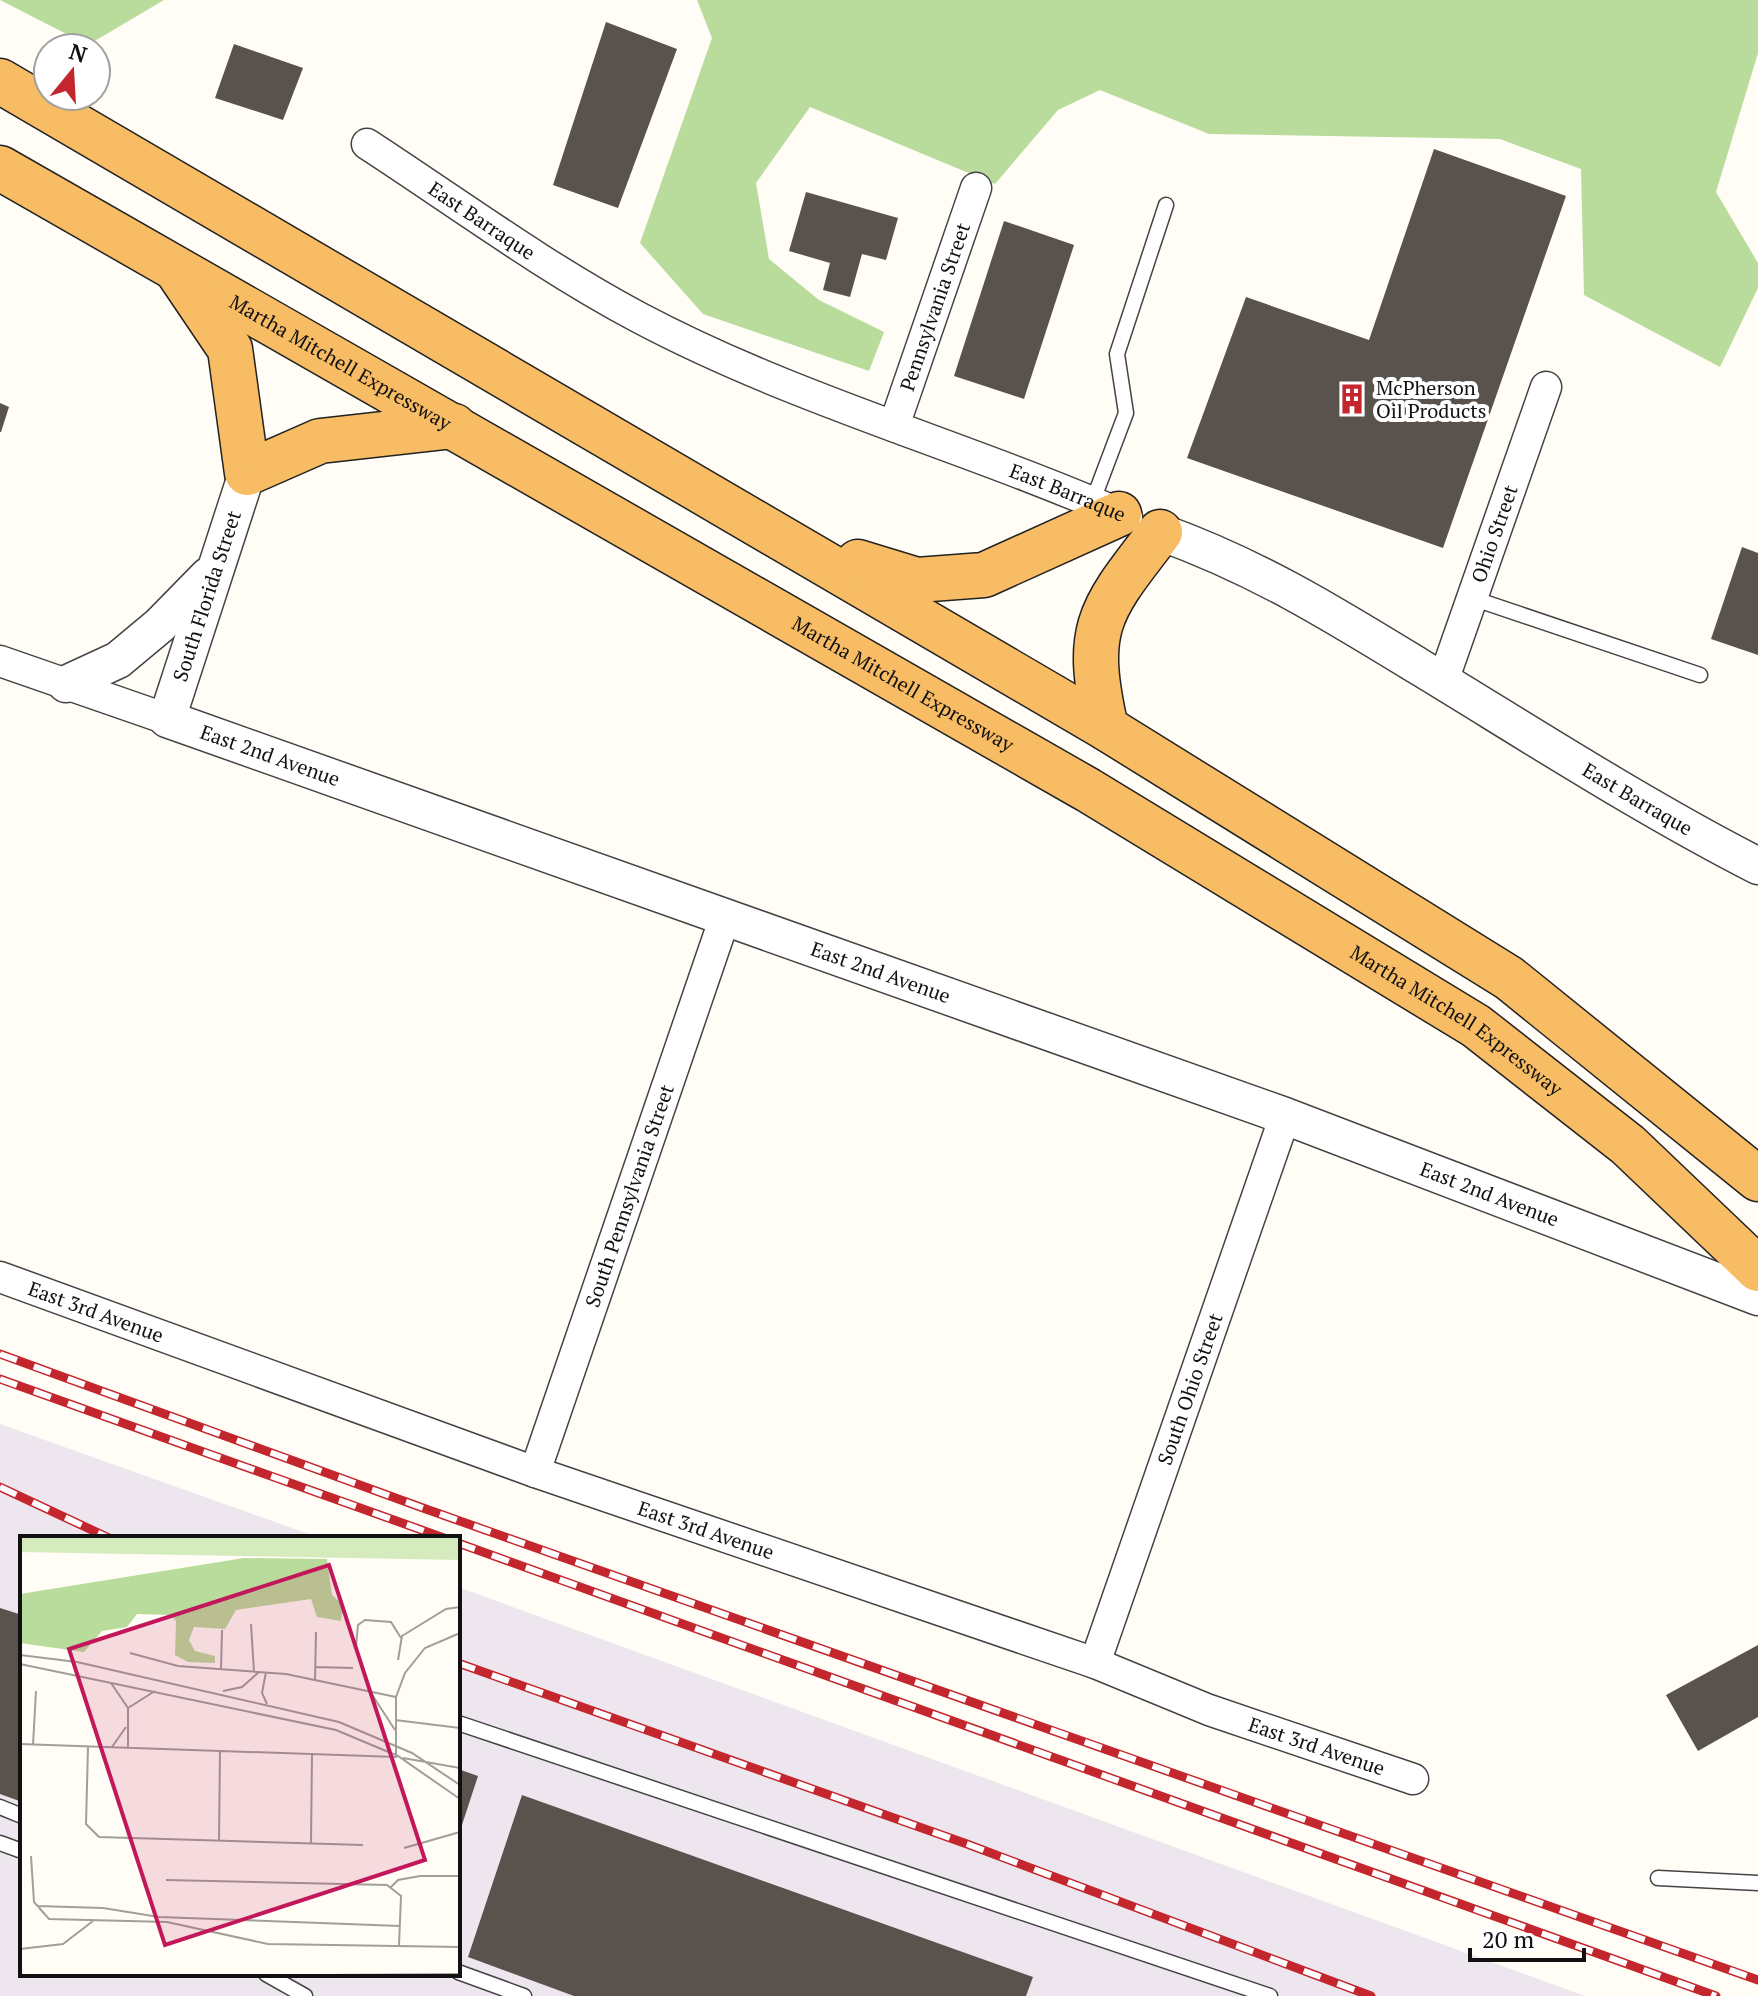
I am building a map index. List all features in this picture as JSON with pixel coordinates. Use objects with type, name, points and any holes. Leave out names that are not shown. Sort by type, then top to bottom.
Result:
[{"type":"highway","points":[[0,81],[1106,728],[1509,978],[1758,1179]]},
{"type":"highway","name":"Martha Mitchell Expressway","points":[[0,168],[173,264],[1088,790],[1476,1026],[1628,1145],[1758,1269]]},
{"type":"highway","points":[[173,264],[230,349],[247,473],[320,441],[454,426]]},
{"type":"highway","points":[[762,526],[887,573],[939,581],[984,575],[1106,509]]},
{"type":"highway","points":[[1106,728],[1095,680],[1094,648],[1110,597],[1160,532]]},
{"type":"street","name":"East Barraque","points":[[367,144],[538,257],[638,317],[799,391],[1217,552],[1280,582],[1758,866]]},
{"type":"street","name":"Pennsylvania Street","points":[[894,426],[976,188]]},
{"type":"street","name":"Ohio Street","points":[[1443,681],[1546,387]]},
{"type":"street","name":"South Florida Street","points":[[167,719],[247,473]]},
{"type":"street","points":[[66,684],[118,660],[160,625],[215,569]]},
{"type":"street","name":"East 2nd Avenue","points":[[0,661],[724,920],[1285,1116],[1758,1297]]},
{"type":"street","name":"South Pennsylvania Street","points":[[535,1472],[724,920]]},
{"type":"street","name":"South Ohio Street","points":[[1095,1663],[1285,1116]]},
{"type":"street","name":"East 3rd Avenue","points":[[0,1277],[535,1472],[1095,1663],[1209,1710],[1413,1779]]},
{"type":"lane","points":[[1106,509],[1126,413],[1117,354],[1166,205]]},
{"type":"lane","points":[[1472,598],[1700,675]]},
{"type":"lane","points":[[460,1724],[1270,1996]]},
{"type":"lane","points":[[0,1807],[20,1815]]},
{"type":"lane","points":[[0,1843],[20,1850]]},
{"type":"lane","points":[[1658,1878],[1758,1883]]},
{"type":"lane","points":[[460,1973],[524,1996]]},
{"type":"lane","points":[[270,1976],[305,1996]]},
{"type":"shaded area","points":[[0,1424],[314,1536],[20,1536],[20,1976],[460,1976],[460,1588],[1585,1996],[0,1996]]},
{"type":"green space","points":[[0,0],[164,0],[110,32],[63,32]]},
{"type":"green space","points":[[697,0],[1758,0],[1758,53],[1716,192],[1758,263],[1758,288],[1720,367],[1584,295],[1581,169],[1500,139],[1209,134],[1100,90],[1058,110],[995,184],[810,107],[756,183],[769,259],[819,300],[884,332],[869,371],[703,314],[640,243],[712,38]]},
{"type":"building","points":[[606,22],[677,49],[618,208],[553,185]]},
{"type":"building","points":[[234,44],[303,68],[283,120],[215,98]]},
{"type":"building","name":"McPherson Oil Products","points":[[1434,149],[1566,196],[1443,548],[1187,458],[1246,297],[1369,340]]},
{"type":"building","points":[[806,192],[898,218],[886,260],[862,254],[850,297],[823,290],[830,263],[789,251]]},
{"type":"building","points":[[1004,221],[1074,245],[1024,399],[954,376]]},
{"type":"building","points":[[0,403],[9,407],[1,432],[0,432]]},
{"type":"building","points":[[1742,547],[1758,553],[1758,655],[1711,639]]},
{"type":"building","points":[[0,1608],[20,1614],[20,1801],[0,1794]]},
{"type":"building","points":[[1758,1645],[1758,1717],[1698,1751],[1666,1695]]},
{"type":"building","points":[[460,1770],[478,1776],[460,1831]]},
{"type":"building","points":[[522,1795],[1033,1977],[1026,1996],[574,1996],[468,1957]]},
{"type":"railway","points":[[0,1354],[423,1508],[1758,1980]]},
{"type":"railway","points":[[0,1379],[438,1536]]},
{"type":"railway","points":[[0,1487],[105,1536]]},
{"type":"railway","points":[[460,1544],[1716,1996]]},
{"type":"railway","points":[[460,1664],[967,1844],[1371,1996]]},
{"type":"place","name":"McPherson Oil Products","points":[[1352,399]]}]
